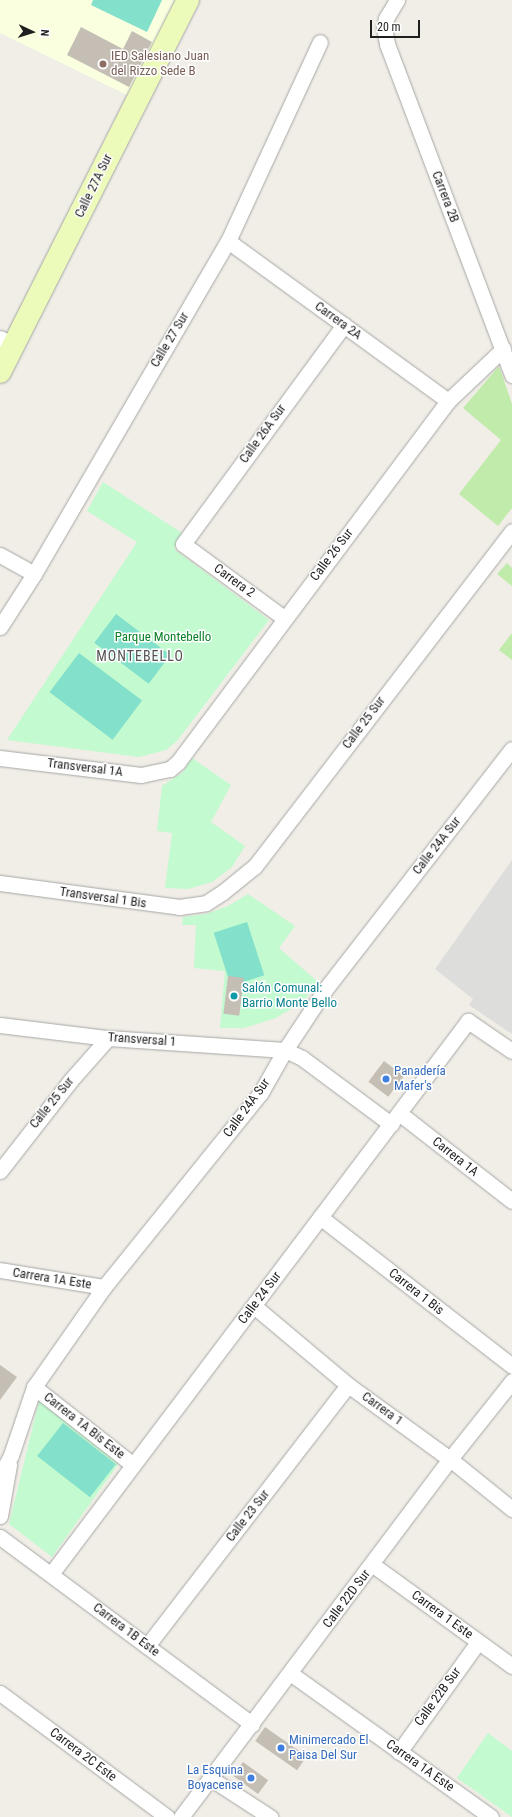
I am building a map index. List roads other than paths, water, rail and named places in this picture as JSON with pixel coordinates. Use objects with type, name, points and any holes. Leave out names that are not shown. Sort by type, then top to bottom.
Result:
[{"type":"street","name":"Calle 27A Sur","points":[[0,372],[7,342],[188,0]]},
{"type":"street","name":"Carrera 2B","points":[[397,0],[386,18],[387,44],[512,375]]},
{"type":"street","name":"Calle 27 Sur","points":[[0,627],[34,574],[228,241],[320,42]]},
{"type":"street","name":"Carrera 2A","points":[[228,241],[448,401]]},
{"type":"street","name":"Calle 26A Sur","points":[[183,544],[344,325]]},
{"type":"street","name":"Calle 26 Sur","points":[[170,768],[190,749],[284,618],[448,401],[503,349]]},
{"type":"street","name":"Calle 25 Sur","points":[[206,903],[234,885],[255,866],[512,531]]},
{"type":"street","name":"Carrera 2","points":[[183,544],[284,618]]},
{"type":"street","points":[[0,554],[34,574]]},
{"type":"street","name":"Calle 24A Sur","points":[[0,1476],[10,1454],[34,1387],[104,1287],[260,1094],[285,1050],[324,991],[512,749]]},
{"type":"street","name":"Transversal 1A","points":[[0,758],[141,775],[170,768]]},
{"type":"street","name":"Transversal 1 Bis","points":[[0,883],[165,907],[192,907],[206,903]]},
{"type":"street","name":"Calle 24 Sur","points":[[51,1574],[468,1021],[512,1051]]},
{"type":"street","name":"Transversal 1","points":[[0,1025],[108,1038],[285,1050]]},
{"type":"street","name":"Calle 25 Sur","points":[[0,1171],[70,1081],[108,1038]]},
{"type":"street","name":"Carrera 1A","points":[[285,1050],[302,1058],[395,1118],[512,1201]]},
{"type":"street","name":"Carrera 1 Bis","points":[[320,1217],[512,1366]]},
{"type":"street","name":"Carrera 1A Este","points":[[0,1270],[104,1287]]},
{"type":"street","name":"Carrera 1","points":[[254,1306],[348,1385],[450,1459],[512,1509]]},
{"type":"street","name":"Calle 22D Sur","points":[[181,1817],[373,1565],[450,1459],[512,1381]]},
{"type":"street","name":"Calle 23 Sur","points":[[147,1646],[348,1385]]},
{"type":"street","name":"Carrera 1A Bis Este","points":[[34,1387],[133,1465]]},
{"type":"street","name":"Calle 24A Sur","points":[[0,1516],[10,1454]]},
{"type":"street","name":"Carrera 1B Este","points":[[0,1537],[252,1724]]},
{"type":"street","name":"Carrera 1 Este","points":[[373,1565],[512,1666]]},
{"type":"street","name":"Calle 22B Sur","points":[[399,1752],[478,1642]]},
{"type":"street","name":"Carrera 1A Este","points":[[290,1674],[491,1817]]},
{"type":"street","name":"Carrera 2C Este","points":[[0,1693],[167,1817]]},
{"type":"street","points":[[210,1778],[270,1817]]},
{"type":"place","name":"IED Salesiano Juan del Rizzo Sede B","points":[[103,64]]},
{"type":"place","name":"Salón Comunal: Barrio Monte Bello","points":[[234,996]]},
{"type":"place","name":"Panadería Mafer's","points":[[386,1079]]},
{"type":"place","name":"Minimercado El Paisa Del Sur","points":[[281,1748]]},
{"type":"place","name":"La Esquina Boyacense","points":[[251,1778]]},
{"type":"district","name":"MONTEBELLO","points":[[140,656]]},
{"type":"park label","name":"Parque Montebello","points":[[163,637]]}]
